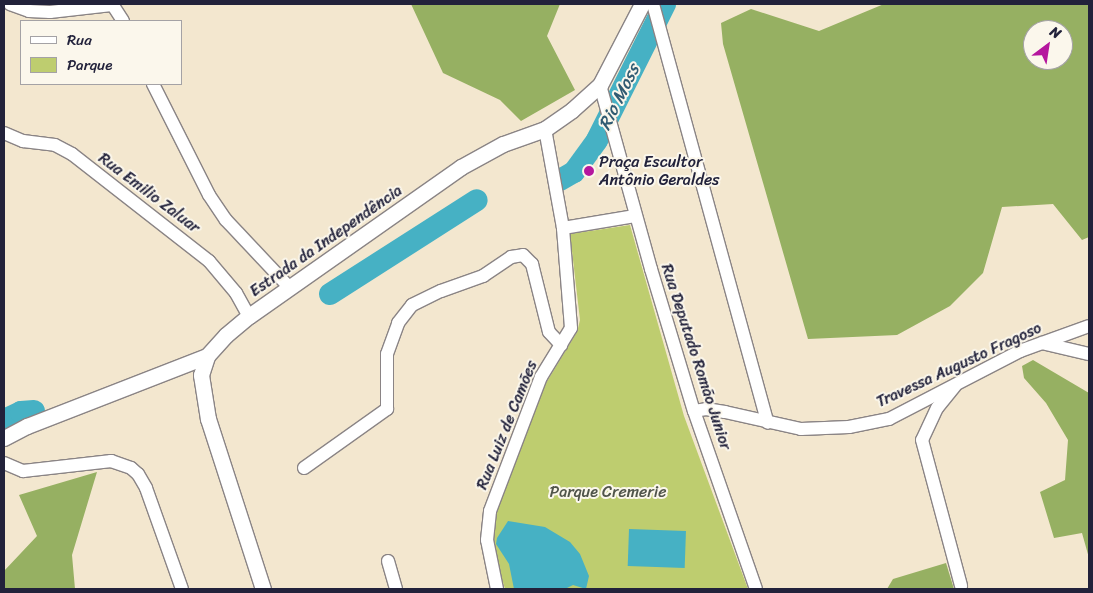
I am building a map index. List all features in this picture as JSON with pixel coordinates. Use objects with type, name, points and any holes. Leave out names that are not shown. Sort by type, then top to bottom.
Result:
[{"type":"street","points":[[10,4],[29,11],[50,12],[112,4],[122,20]]},
{"type":"street","name":"Estrada da Independência","points":[[263,589],[206,410],[201,375],[207,356],[226,335],[249,316],[484,153],[545,129],[600,85],[642,4]]},
{"type":"street","points":[[653,4],[768,423]]},
{"type":"street","points":[[154,85],[209,195],[226,220],[290,288]]},
{"type":"street","name":"Rua Deputado Romão Junior","points":[[600,85],[635,216],[694,411],[756,589]]},
{"type":"street","name":"Rua Luiz de Camões","points":[[497,589],[487,540],[490,511],[541,377],[572,328],[563,228],[545,129]]},
{"type":"street","name":"Rua Emilio Zaluar","points":[[4,133],[23,141],[54,145],[72,154],[209,261],[236,292],[249,316]]},
{"type":"street","points":[[563,228],[635,216]]},
{"type":"street","points":[[304,468],[387,409],[387,354],[398,323],[412,305],[441,290],[483,276],[512,257],[523,255],[532,264],[549,332],[561,345]]},
{"type":"street","name":"Travessa Augusto Fragoso","points":[[694,411],[706,409],[768,423],[825,430],[890,419],[958,382],[1042,343],[1089,326]]},
{"type":"street","points":[[1042,343],[1089,354]]},
{"type":"street","points":[[4,438],[27,426],[207,356]]},
{"type":"street","points":[[958,382],[937,408],[922,440],[961,586]]},
{"type":"street","points":[[4,464],[23,471],[111,462],[131,468],[138,474],[146,488],[182,589]]},
{"type":"street","points":[[388,561],[396,589]]},
{"type":"green space","points":[[411,4],[560,4],[547,36],[575,90],[521,121],[500,100],[443,73]]},
{"type":"green space","points":[[884,4],[1089,4],[1089,237],[1082,240],[1053,204],[1002,207],[983,273],[950,306],[897,335],[808,339],[723,44],[721,23],[751,9],[819,31]]},
{"type":"green space","name":"Parque Cremerie","points":[[630,225],[684,416],[748,589],[505,589],[496,559],[492,534],[497,508],[546,383],[577,332],[580,320],[570,234]]},
{"type":"green space","points":[[1033,360],[1089,393],[1089,558],[1082,533],[1054,538],[1040,492],[1065,480],[1068,440],[1046,403],[1024,378],[1022,366]]},
{"type":"green space","points":[[97,472],[72,555],[75,589],[4,589],[4,571],[37,536],[19,495]]},
{"type":"green space","points":[[946,563],[954,589],[887,589],[893,579]]},
{"type":"water","points":[[508,521],[545,527],[570,542],[580,554],[589,576],[586,589],[573,585],[565,589],[514,589],[509,564],[496,544],[497,538]]},
{"type":"water","points":[[629,529],[686,531],[685,568],[628,566]]},
{"type":"waterway","name":"Rio Moss","points":[[560,180],[574,172],[597,140],[665,4]]},
{"type":"waterway","name":"Rio Moss","points":[[330,294],[477,200]]},
{"type":"waterway","name":"Rio Moss","points":[[4,420],[21,412],[34,411]]},
{"type":"place","name":"Praça Escultor Antônio Geraldes","points":[[589,171]]}]
